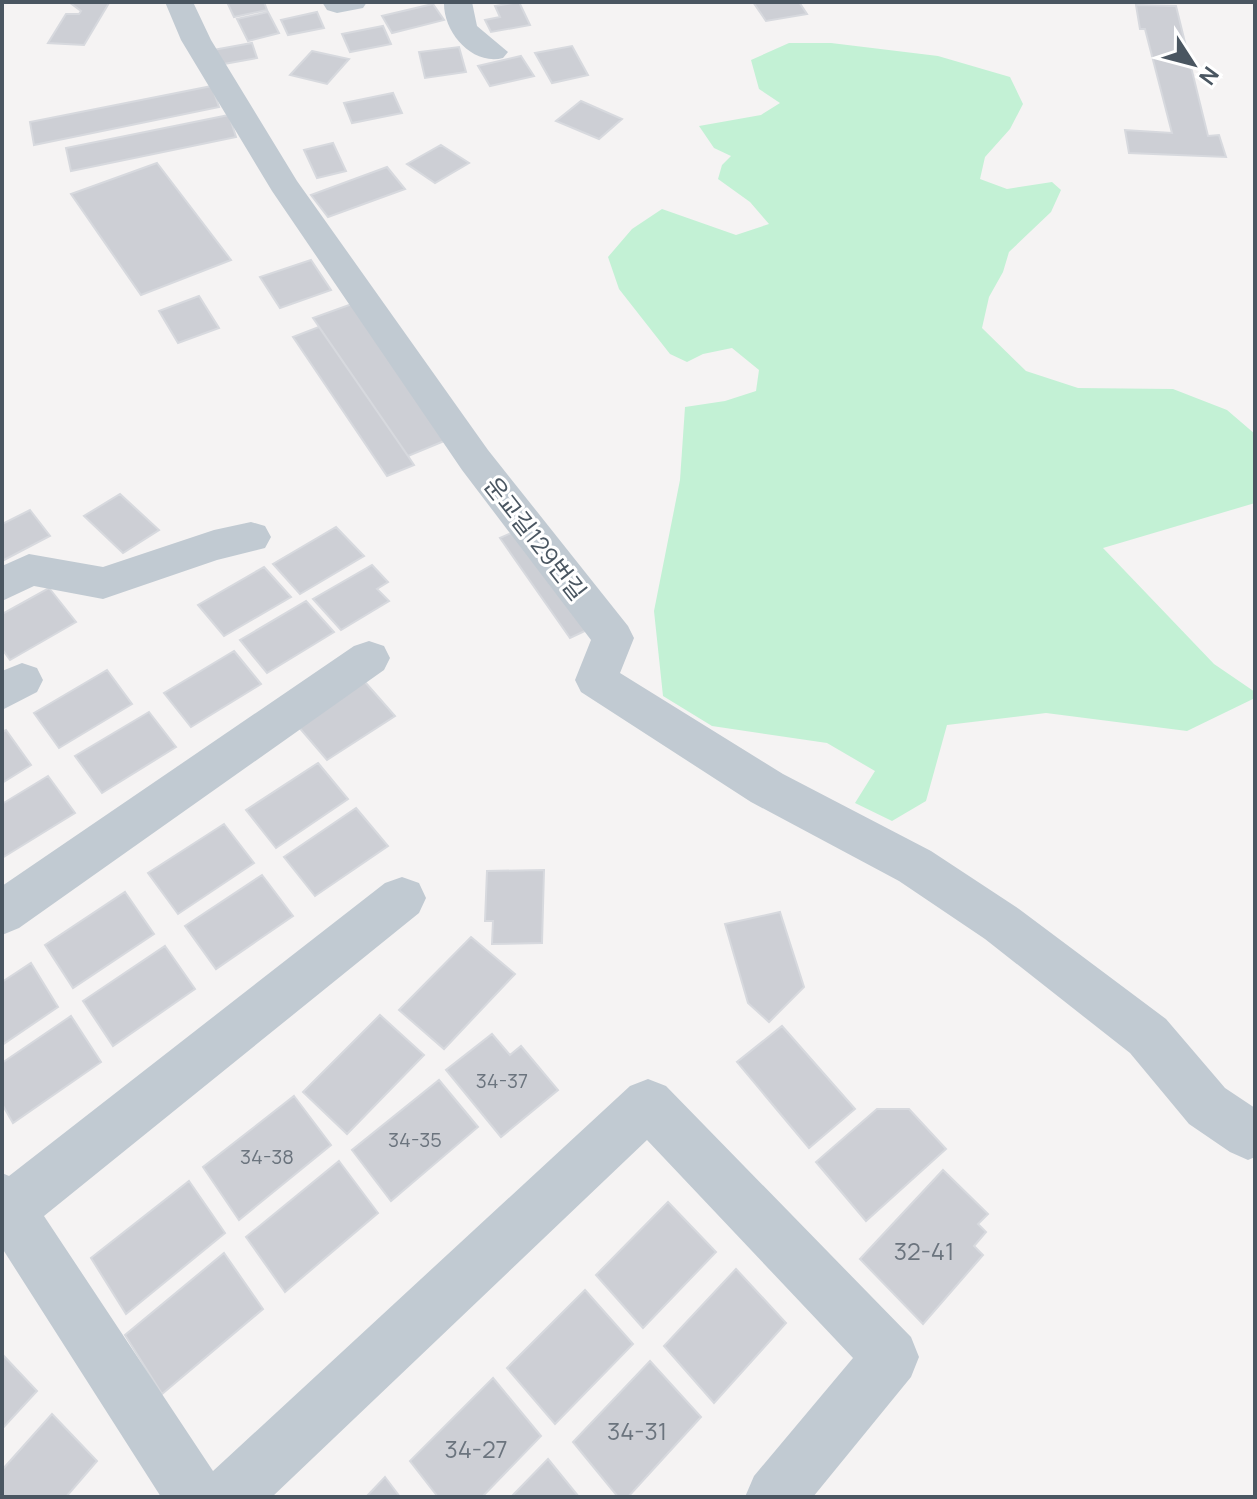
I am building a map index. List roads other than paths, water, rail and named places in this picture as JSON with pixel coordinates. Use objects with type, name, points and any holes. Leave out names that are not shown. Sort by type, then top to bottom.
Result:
[{"type":"street","name":"운교길129번길","points":[[179,2],[196,40],[283,184],[475,460],[613,638],[596,680],[767,788],[915,866],[1002,924],[1148,1036],[1207,1106],[1248,1134]]},
{"type":"street","points":[[336,2],[353,2]]},
{"type":"street","points":[[458,2],[457,14],[468,37],[493,52]]},
{"type":"street","points":[[2,585],[29,570],[103,583],[214,545],[251,537]]},
{"type":"street","points":[[2,913],[369,658]]},
{"type":"street","points":[[195,1497],[4,1209],[402,898]]},
{"type":"street","points":[[229,1497],[648,1104],[891,1357],[775,1497]]}]
